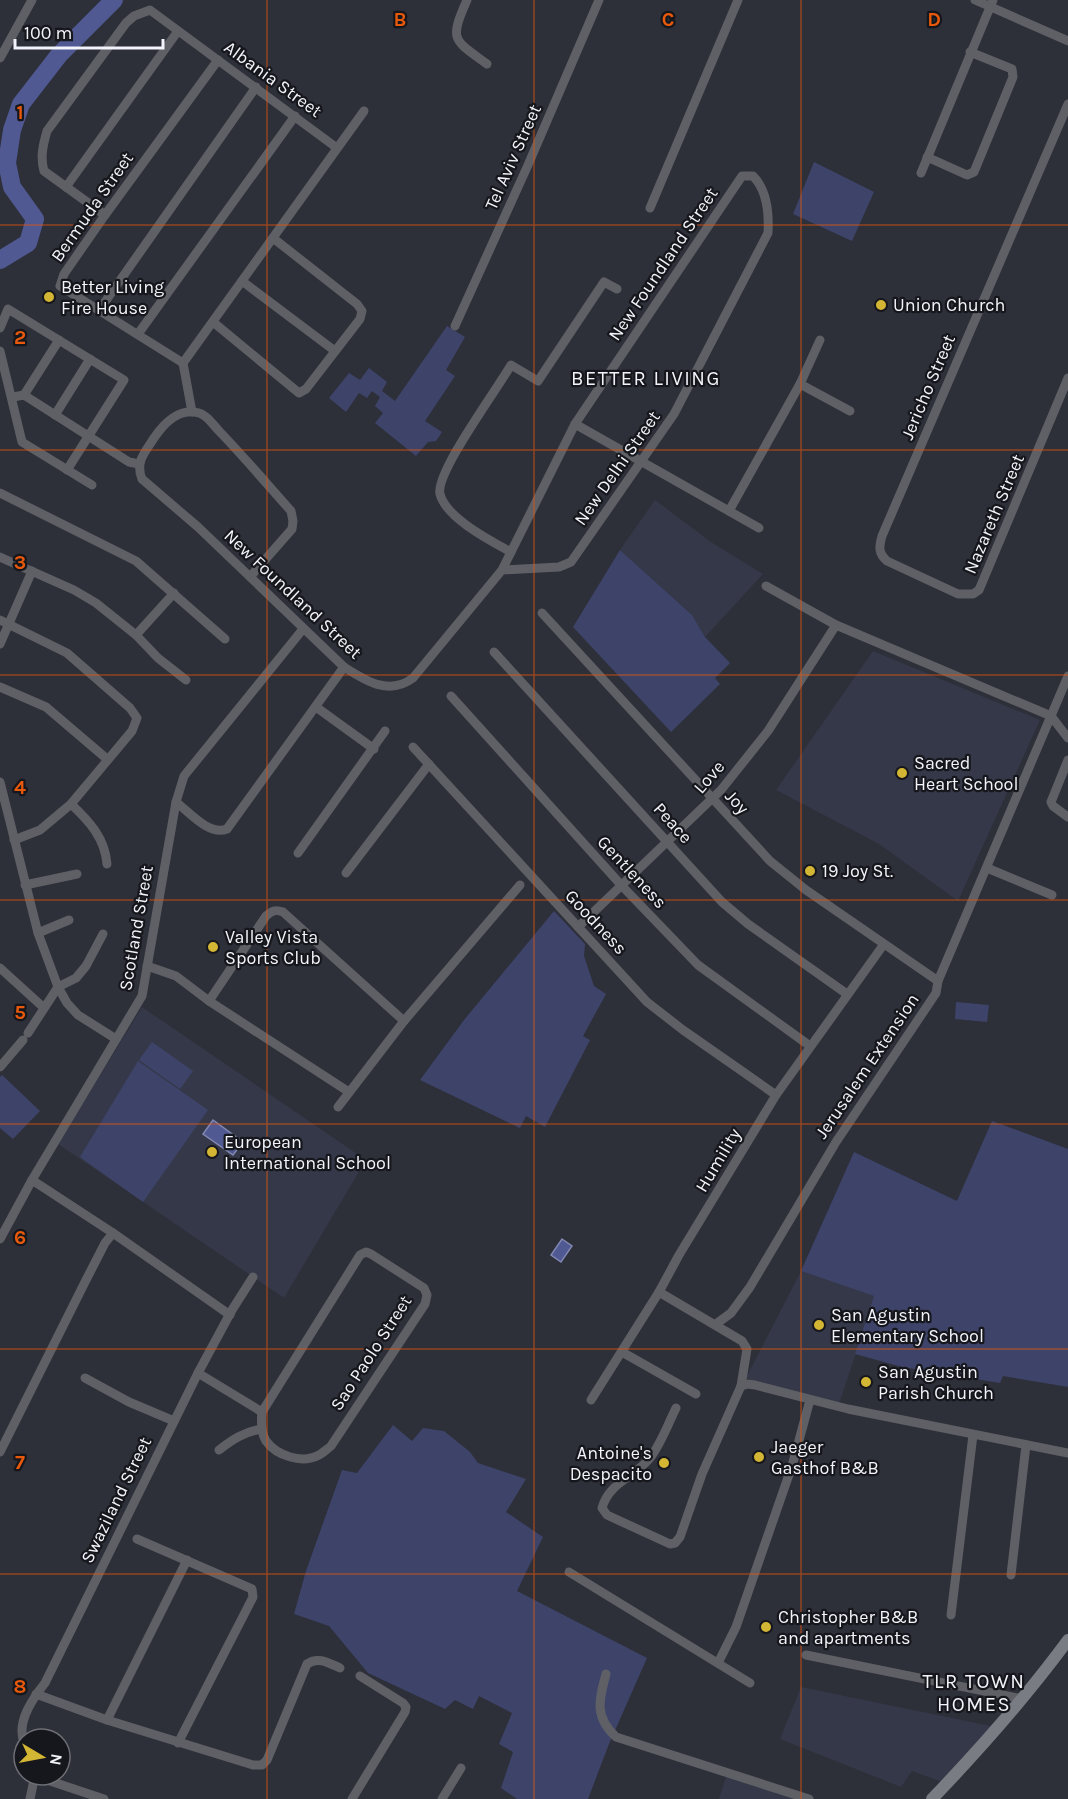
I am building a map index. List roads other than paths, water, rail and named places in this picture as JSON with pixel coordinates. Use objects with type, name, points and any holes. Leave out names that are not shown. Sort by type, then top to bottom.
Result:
[{"type":"main road","points":[[932,1799],[981,1748],[1023,1699],[1068,1640]]},
{"type":"street","points":[[0,58],[32,0]]},
{"type":"street","points":[[467,0],[456,24],[455,34],[458,42],[488,64]]},
{"type":"street","name":"Tel Aviv Street","points":[[455,326],[599,0]]},
{"type":"street","points":[[650,208],[738,0]]},
{"type":"street","points":[[975,0],[991,3],[1068,41]]},
{"type":"street","points":[[921,172],[991,3]]},
{"type":"street","name":"Albania Street","points":[[105,215],[44,171],[42,162],[44,143],[47,131],[126,23],[134,16],[150,10],[337,148]]},
{"type":"street","points":[[66,187],[178,30]]},
{"type":"street","points":[[927,157],[967,175],[974,172],[1013,77],[1012,69],[970,52]]},
{"type":"street","name":"Bermuda Street","points":[[183,363],[60,286],[64,274],[105,215],[218,60]]},
{"type":"street","points":[[100,309],[256,87]]},
{"type":"street","name":"Jericho Street","points":[[879,551],[882,536],[1068,104]]},
{"type":"street","points":[[192,412],[183,363],[364,111]]},
{"type":"street","points":[[138,334],[295,116]]},
{"type":"street","name":"New Foundland Street","points":[[139,464],[142,479],[198,527],[344,667],[362,678],[381,685],[395,687],[409,681],[419,673],[502,570],[576,424],[742,176]]},
{"type":"street","name":"New Delhi Street","points":[[502,570],[559,567],[571,562],[674,414],[768,233],[769,216],[760,183],[753,176],[742,176]]},
{"type":"street","points":[[213,322],[299,393],[306,389],[360,319],[361,308],[273,238]]},
{"type":"street","points":[[242,281],[335,351]]},
{"type":"street","points":[[511,552],[470,528],[446,506],[440,496],[440,484],[466,432],[511,365],[538,381],[604,282],[617,289]]},
{"type":"street","points":[[0,328],[8,309],[124,380],[66,470]]},
{"type":"street","points":[[24,395],[59,340]]},
{"type":"street","points":[[729,511],[800,384],[820,340]]},
{"type":"street","points":[[0,351],[13,397],[22,442],[92,486]]},
{"type":"street","points":[[55,415],[90,359]]},
{"type":"street","name":"Nazareth Street","points":[[879,551],[887,561],[958,594],[973,594],[979,590],[1068,378]]},
{"type":"street","points":[[800,384],[850,411]]},
{"type":"street","points":[[13,397],[24,395],[129,462],[139,464],[163,426],[174,417],[192,412],[203,414],[291,511],[292,528],[250,577]]},
{"type":"street","points":[[576,424],[759,528]]},
{"type":"street","points":[[0,493],[136,561],[225,639]]},
{"type":"street","points":[[0,557],[74,590],[96,603],[186,680]]},
{"type":"street","points":[[0,644],[4,622],[32,571]]},
{"type":"street","points":[[766,586],[836,625],[1051,716],[1068,738]]},
{"type":"street","points":[[135,635],[174,593]]},
{"type":"street","name":"Joy","points":[[542,613],[770,861],[806,890],[938,981]]},
{"type":"street","points":[[4,622],[67,653],[137,718],[136,725],[71,804],[40,830],[14,840]]},
{"type":"street","name":"Love","points":[[578,927],[712,800],[768,731],[836,625]]},
{"type":"street","name":"Scotland Street","points":[[0,1239],[32,1180],[142,996],[180,784],[188,769],[303,629]]},
{"type":"street","name":"Peace","points":[[494,652],[736,914],[847,994]]},
{"type":"street","points":[[176,802],[211,829],[222,831],[227,829],[344,667]]},
{"type":"street","name":"Jerusalem Extension","points":[[716,1324],[731,1313],[750,1287],[836,1142],[936,993],[938,981],[1068,676]]},
{"type":"street","points":[[0,687],[46,707],[107,759]]},
{"type":"street","name":"Gentleness","points":[[451,696],[622,886],[698,965],[810,1046]]},
{"type":"street","points":[[316,707],[374,749]]},
{"type":"street","points":[[298,853],[386,731]]},
{"type":"street","name":"Goodness","points":[[413,747],[647,1002],[702,1044],[776,1095]]},
{"type":"street","points":[[1068,760],[1051,801],[1053,806],[1068,817]]},
{"type":"street","points":[[346,873],[429,764]]},
{"type":"street","points":[[0,782],[38,933],[58,987],[66,1003],[78,1015],[116,1039]]},
{"type":"street","points":[[71,804],[94,828],[103,843],[107,864]]},
{"type":"street","points":[[987,868],[1052,895]]},
{"type":"street","points":[[25,885],[77,874]]},
{"type":"street","points":[[338,1107],[404,1021],[520,885]]},
{"type":"street","points":[[209,1001],[266,916],[274,910],[291,920],[404,1021]]},
{"type":"street","points":[[38,933],[69,920]]},
{"type":"street","points":[[2,1060],[25,1037],[58,987],[81,973],[103,934]]},
{"type":"street","name":"Humility","points":[[591,1400],[659,1292],[776,1095],[884,944]]},
{"type":"street","points":[[147,966],[176,976],[209,1001],[349,1092]]},
{"type":"street","points":[[0,968],[44,1008]]},
{"type":"street","points":[[32,1180],[113,1233],[230,1315]]},
{"type":"street","points":[[0,1452],[100,1252],[113,1233]]},
{"type":"street","name":"Sao Paolo Street","points":[[262,1412],[360,1255],[366,1252],[371,1254],[424,1288],[425,1304],[331,1446],[318,1456],[305,1459],[290,1457],[275,1450],[265,1440],[262,1429]]},
{"type":"street","name":"Swaziland Street","points":[[23,1727],[36,1694],[45,1683],[198,1373],[253,1277]]},
{"type":"street","points":[[659,1292],[716,1324],[747,1346],[741,1386],[702,1474],[680,1537],[675,1543],[666,1543],[607,1515],[602,1508],[605,1499],[613,1489],[651,1457],[676,1408]]},
{"type":"street","points":[[622,1352],[696,1394]]},
{"type":"street","points":[[198,1373],[262,1412],[262,1429],[236,1436],[219,1450]]},
{"type":"street","points":[[86,1378],[129,1402],[174,1421]]},
{"type":"street","points":[[741,1386],[754,1385],[810,1400],[1068,1453]]},
{"type":"street","points":[[718,1663],[728,1646],[792,1466],[810,1400]]},
{"type":"street","points":[[951,1615],[973,1435]]},
{"type":"street","points":[[1011,1575],[1026,1445]]},
{"type":"street","points":[[137,1539],[249,1586],[253,1593],[178,1743]]},
{"type":"street","points":[[107,1720],[187,1560]]},
{"type":"street","points":[[569,1572],[750,1683]]},
{"type":"street","points":[[806,1655],[1023,1699]]},
{"type":"street","points":[[36,1694],[178,1743],[262,1766],[267,1760],[307,1664],[314,1660],[322,1660],[340,1668]]},
{"type":"street","points":[[606,1674],[599,1698],[600,1713],[608,1730],[616,1737],[809,1799]]},
{"type":"street","points":[[352,1799],[405,1713],[406,1707],[360,1676]]},
{"type":"street","points":[[444,1798],[461,1768]]},
{"type":"street","points":[[70,1787],[104,1799]]},
{"type":"waterway","points":[[0,260],[28,243],[35,219],[12,187],[7,163],[12,130],[21,104],[59,55],[114,0]]},
{"type":"place","name":"Better Living Fire House","points":[[49,297]]},
{"type":"place","name":"Union Church","points":[[881,305]]},
{"type":"place","name":"Sacred Heart School","points":[[902,773]]},
{"type":"place","name":"19 Joy St.","points":[[810,871]]},
{"type":"place","name":"Valley Vista Sports Club","points":[[213,947]]},
{"type":"place","name":"European International School","points":[[212,1152]]},
{"type":"place","name":"San Agustin Elementary School","points":[[819,1325]]},
{"type":"place","name":"San Agustin Parish Church","points":[[866,1382]]},
{"type":"place","name":"Jaeger Gasthof B&B","points":[[759,1457]]},
{"type":"place","name":"Antoine's Despacito","points":[[664,1463]]},
{"type":"place","name":"Christopher B&B and apartments","points":[[766,1627]]},
{"type":"district","name":"BETTER LIVING","points":[[646,378]]},
{"type":"district","name":"TLR TOWN HOMES","points":[[974,1692]]}]
